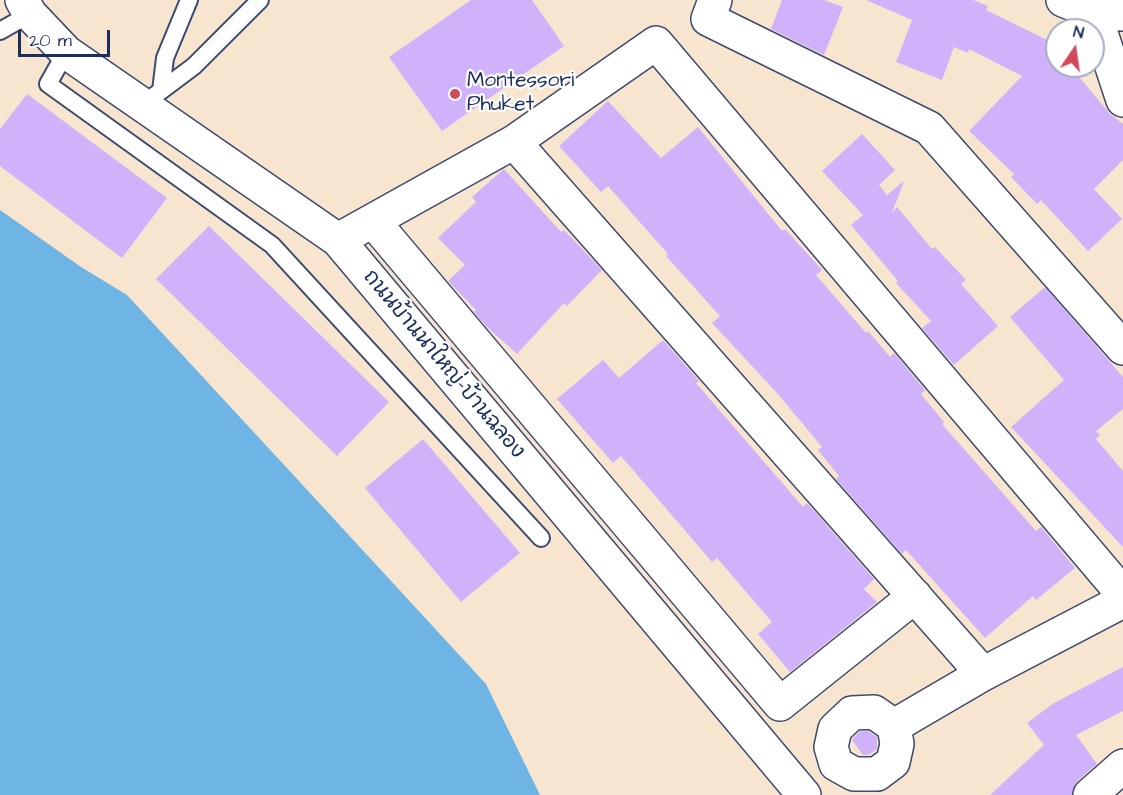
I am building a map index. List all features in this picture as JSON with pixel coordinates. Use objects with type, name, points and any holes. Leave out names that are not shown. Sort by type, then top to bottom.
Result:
[{"type":"street","points":[[715,0],[708,19],[929,128],[1123,348]]},
{"type":"street","points":[[1063,0],[1109,13],[1123,100]]},
{"type":"street","name":"ถนนบ้านนาใหญ่-บ้านฉลอง","points":[[26,7],[66,52],[151,98],[338,240],[803,794]]},
{"type":"street","points":[[338,240],[514,142],[656,43],[1123,594]]},
{"type":"street","points":[[514,142],[983,674]]},
{"type":"street","points":[[373,220],[780,704],[915,596]]},
{"type":"street","points":[[894,726],[983,674],[1123,601]]},
{"type":"street","points":[[874,711],[894,726],[897,744],[893,762],[877,774],[854,774],[836,764],[831,747],[835,729],[852,713],[874,711]]},
{"type":"street","points":[[803,794],[836,764]]},
{"type":"street","points":[[1090,795],[1123,766]]},
{"type":"lane","points":[[151,98],[189,0]]},
{"type":"lane","points":[[151,98],[194,66],[260,0]]},
{"type":"lane","points":[[0,31],[26,7]]},
{"type":"lane","points":[[66,52],[48,84],[272,245],[542,538]]},
{"type":"water","points":[[0,210],[81,267],[127,295],[298,480],[486,684],[540,795],[0,795]]},
{"type":"building","name":"Montessori Phuket","points":[[471,0],[532,0],[564,46],[442,131],[389,57]]},
{"type":"building","points":[[782,0],[824,0],[843,7],[824,55],[771,29]]},
{"type":"building","points":[[866,0],[973,0],[988,6],[986,10],[1045,39],[1045,78],[1080,78],[1110,114],[1123,124],[1123,160],[1094,189],[1122,219],[1088,251],[1041,200],[1037,204],[1011,177],[1014,174],[969,131],[1022,76],[969,49],[968,53],[954,47],[942,80],[896,62],[912,20]]},
{"type":"building","points":[[27,94],[167,198],[122,258],[0,166],[0,129]]},
{"type":"building","points":[[608,101],[661,158],[698,127],[782,231],[785,229],[822,270],[816,275],[866,333],[868,331],[890,357],[894,353],[925,390],[921,394],[944,422],[942,424],[1036,531],[1041,527],[1075,568],[1036,600],[1033,596],[985,638],[906,550],[902,554],[836,479],[839,476],[818,450],[822,447],[777,393],[712,323],[720,316],[666,256],[668,254],[608,186],[601,192],[559,146]]},
{"type":"building","points":[[862,134],[895,170],[879,185],[887,195],[904,181],[892,213],[897,207],[932,249],[935,247],[966,280],[961,284],[998,326],[954,365],[922,328],[931,321],[896,283],[898,281],[851,225],[863,215],[822,171]]},
{"type":"building","points":[[504,169],[561,232],[564,230],[602,270],[567,306],[564,303],[517,354],[486,326],[474,312],[476,310],[448,281],[465,265],[438,238],[476,202],[472,197]]},
{"type":"building","points":[[209,226],[389,402],[337,456],[156,279]]},
{"type":"building","points":[[1045,287],[1123,377],[1123,409],[1096,431],[1100,435],[1096,439],[1123,471],[1123,547],[1011,427],[1064,380],[1010,317]]},
{"type":"building","points":[[663,340],[699,381],[696,383],[803,507],[807,503],[874,579],[864,589],[877,602],[790,672],[758,634],[772,622],[717,558],[712,562],[621,456],[613,463],[557,399],[603,360],[619,378]]},
{"type":"building","points":[[423,439],[520,553],[461,602],[365,488]]},
{"type":"building","points":[[1123,667],[1123,711],[1076,735],[1097,764],[1077,781],[1072,795],[990,795],[1044,745],[1027,723],[1054,703]]},
{"type":"building","points":[[860,731],[868,731],[877,737],[877,749],[868,755],[863,755],[852,740]]},
{"type":"place","name":"Montessori Phuket","points":[[455,94]]}]
